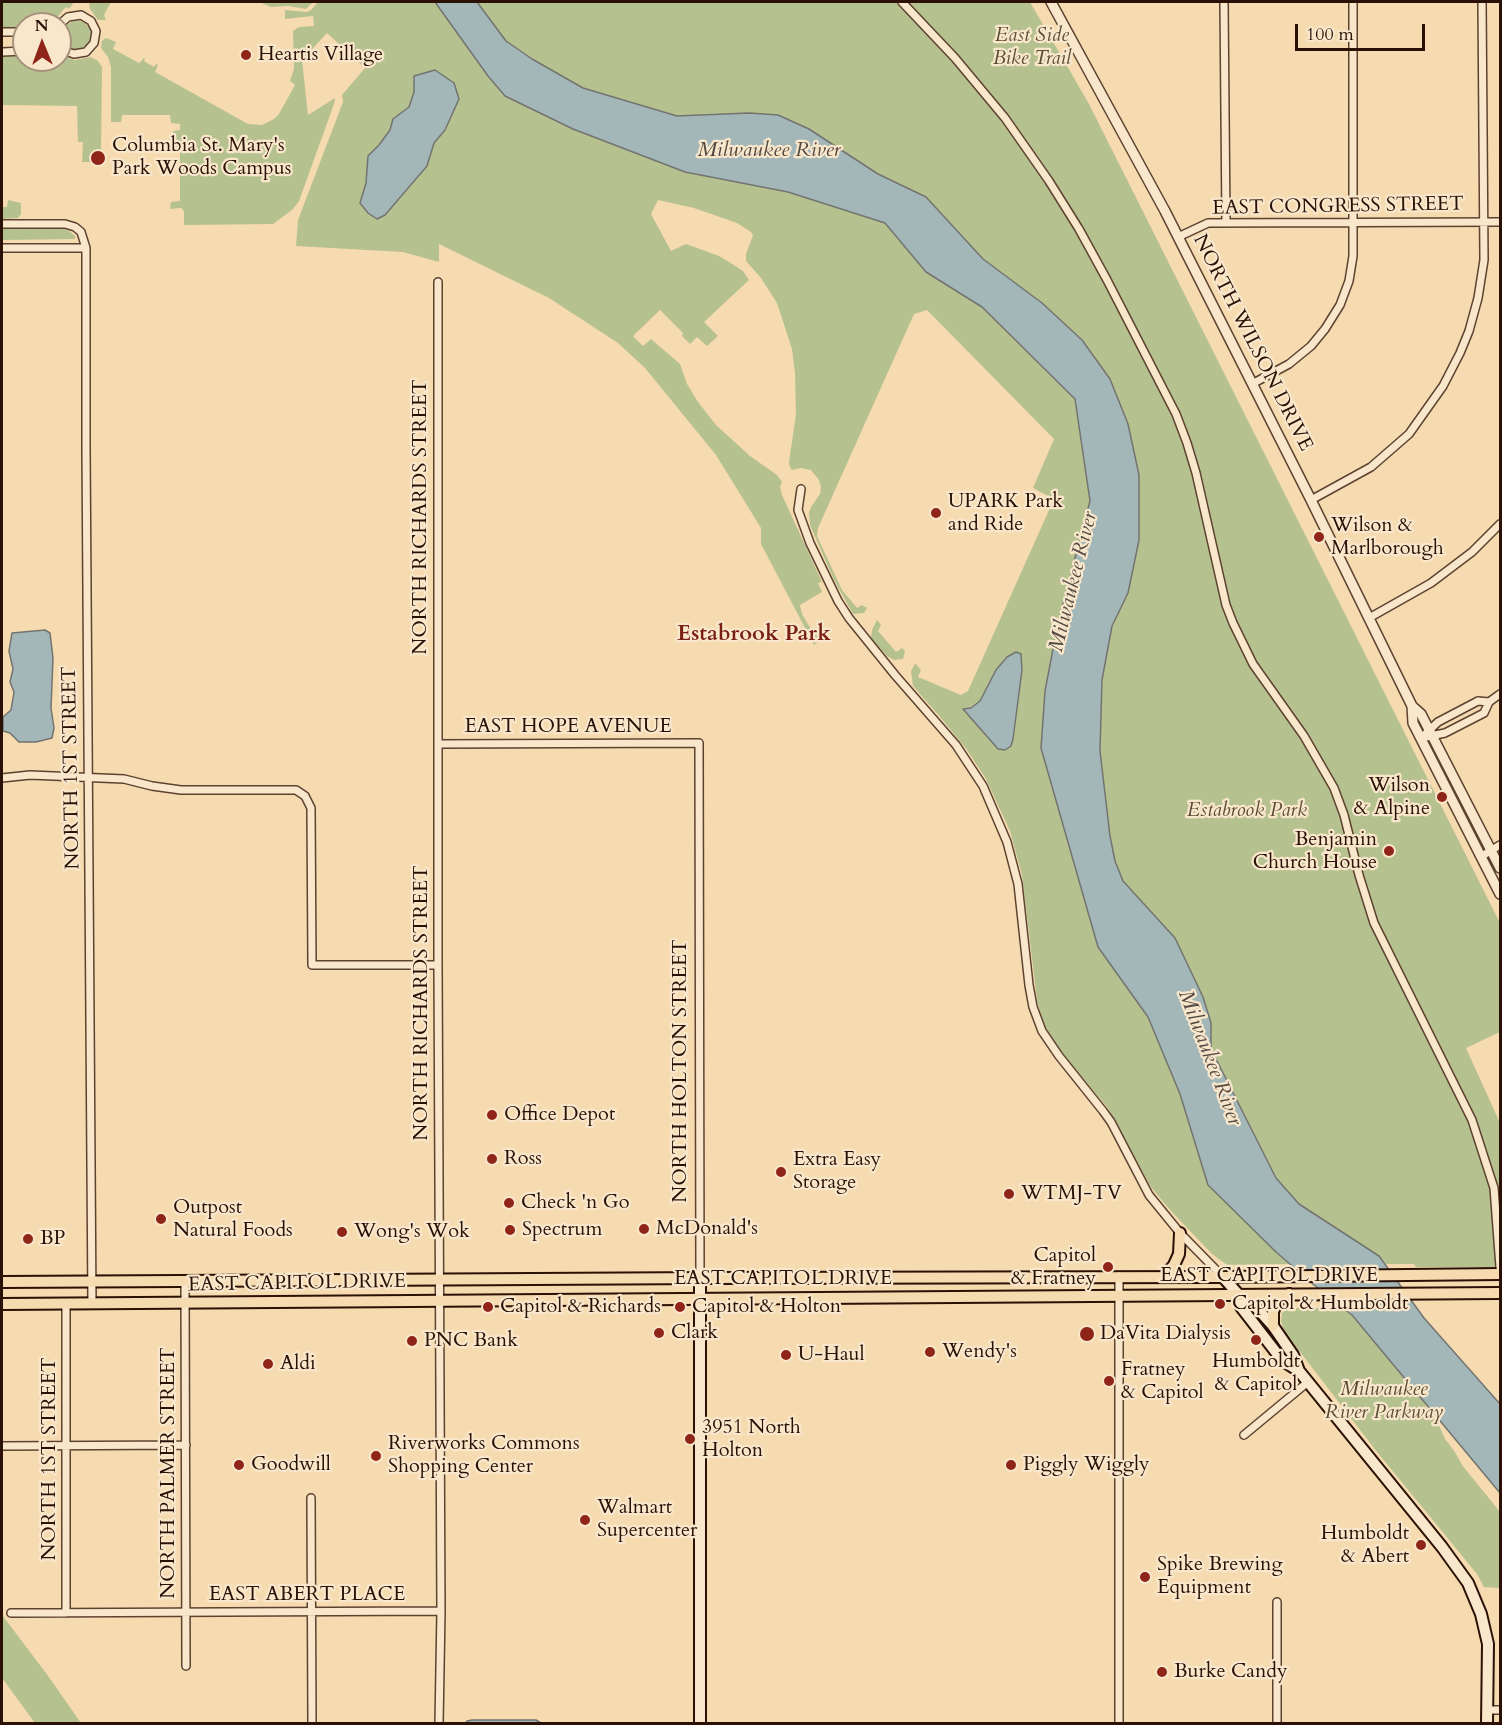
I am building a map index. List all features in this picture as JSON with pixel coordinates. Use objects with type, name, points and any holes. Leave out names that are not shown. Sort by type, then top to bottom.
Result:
[{"type":"main road","points":[[1164,1276],[1174,1265],[1179,1254],[1180,1233]]},
{"type":"main road","name":"EAST CAPITOL DRIVE","points":[[2,1281],[1277,1277],[1500,1274]]},
{"type":"main road","points":[[1223,1277],[1273,1326],[1293,1355],[1299,1371]]},
{"type":"main road","name":"NORTH HOLTON STREET","points":[[700,1278],[700,1724]]},
{"type":"main road","name":"EAST CAPITOL DRIVE","points":[[2,1304],[1500,1293]]},
{"type":"main road","points":[[1238,1294],[1241,1307],[1282,1360],[1299,1371],[1442,1547],[1468,1583],[1488,1644],[1487,1724]]},
{"type":"main road","points":[[1273,1326],[1273,1312],[1276,1304],[1289,1294]]},
{"type":"street","points":[[902,2],[955,58],[998,110],[1049,181],[1107,280],[1176,414],[1196,473],[1226,605],[1233,623],[1253,664],[1304,736],[1334,788],[1344,815],[1374,922],[1472,1120],[1494,1188],[1500,1267]]},
{"type":"street","name":"NORTH WILSON DRIVE","points":[[1051,2],[1178,237],[1412,706],[1421,714],[1496,848],[1500,868]]},
{"type":"street","points":[[1224,2],[1226,222]]},
{"type":"street","points":[[1252,384],[1289,364],[1311,346],[1340,305],[1349,280],[1353,256],[1354,222],[1353,2]]},
{"type":"street","points":[[1311,500],[1371,467],[1409,434],[1443,386],[1469,331],[1478,298],[1484,260],[1482,2]]},
{"type":"street","points":[[72,16],[81,15],[91,21],[96,31],[94,43],[86,52],[72,53]]},
{"type":"street","name":"EAST CONGRESS STREET","points":[[1178,237],[1209,223],[1226,222],[1500,222]]},
{"type":"street","name":"NORTH 1ST STREET","points":[[2,224],[65,224],[81,232],[86,248],[92,1304]]},
{"type":"street","points":[[2,248],[86,248]]},
{"type":"street","name":"NORTH RICHARDS STREET","points":[[438,282],[441,1611],[439,1724]]},
{"type":"street","points":[[801,489],[798,510],[810,543],[838,602],[888,666],[956,745],[983,786],[1007,842],[1018,884],[1029,985],[1042,1031],[1103,1111],[1125,1146],[1149,1195],[1180,1233],[1223,1277]]},
{"type":"street","points":[[1369,618],[1431,583],[1472,552],[1500,524]]},
{"type":"street","points":[[1421,738],[1431,733],[1445,733],[1484,713],[1489,702],[1500,694]]},
{"type":"street","points":[[1431,733],[1438,722],[1478,701],[1489,702]]},
{"type":"street","name":"NORTH WILSON DRIVE","points":[[1412,706],[1412,718],[1421,738],[1500,894]]},
{"type":"street","name":"EAST HOPE AVENUE","points":[[438,744],[699,743]]},
{"type":"street","name":"NORTH HOLTON STREET","points":[[699,743],[700,1278]]},
{"type":"street","points":[[2,778],[30,774],[124,779],[181,790],[296,790],[305,796],[311,808],[312,965],[438,965]]},
{"type":"street","points":[[1482,856],[1496,848]]},
{"type":"street","points":[[1119,1276],[1119,1724]]},
{"type":"street","name":"NORTH PALMER STREET","points":[[185,1280],[186,1666]]},
{"type":"street","name":"NORTH 1ST STREET","points":[[66,1304],[66,1613]]},
{"type":"street","points":[[1244,1436],[1308,1382]]},
{"type":"street","points":[[2,1446],[186,1445]]},
{"type":"street","points":[[312,1498],[312,1724]]},
{"type":"street","points":[[1277,1602],[1277,1724]]},
{"type":"street","name":"EAST ABERT PLACE","points":[[11,1613],[441,1611]]},
{"type":"street","points":[[1487,1710],[1500,1710]]},
{"type":"green space","points":[[74,2],[69,9],[67,7],[62,12],[12,12],[12,29],[2,29],[2,3]]},
{"type":"green space","points":[[89,2],[111,2],[104,15],[106,20],[98,20],[90,9]]},
{"type":"green space","points":[[259,2],[313,2],[306,9],[288,6],[271,7]]},
{"type":"green space","points":[[318,2],[435,2],[505,96],[573,129],[685,172],[788,192],[885,223],[926,272],[982,307],[1075,399],[1090,501],[1058,623],[1045,691],[1041,748],[1098,947],[1148,1017],[1180,1094],[1276,1252],[1289,1264],[1227,1265],[1212,1254],[1151,1187],[1108,1108],[1051,1038],[1043,1022],[1037,1000],[1022,875],[1010,831],[986,779],[967,750],[913,686],[911,671],[916,664],[921,670],[918,677],[961,695],[968,691],[1054,499],[1033,488],[1054,439],[927,310],[914,314],[818,528],[817,536],[842,590],[857,608],[862,605],[867,608],[864,613],[853,614],[834,580],[810,525],[809,512],[820,494],[819,480],[811,470],[801,468],[792,470],[790,467],[796,414],[792,349],[777,303],[761,278],[746,261],[746,254],[753,235],[737,223],[694,208],[658,200],[651,214],[671,251],[686,244],[719,256],[743,271],[749,280],[704,322],[718,336],[707,346],[697,337],[690,344],[682,336],[683,333],[660,310],[633,336],[643,346],[651,339],[680,364],[687,384],[716,425],[750,456],[777,475],[782,482],[780,487],[782,495],[822,582],[818,583],[822,592],[800,605],[802,614],[812,631],[821,639],[814,645],[761,544],[761,528],[716,455],[645,368],[618,343],[549,298],[439,244],[439,262],[403,252],[296,246],[298,220],[343,102],[342,95],[365,68],[327,33],[302,60],[308,115],[335,98],[334,104],[299,201],[293,209],[273,224],[184,225],[184,211],[181,208],[170,209],[171,202],[180,201],[180,149],[173,147],[173,131],[180,130],[180,124],[171,123],[170,115],[122,115],[121,122],[111,122],[111,67],[108,57],[101,48],[102,41],[106,38],[116,42],[113,49],[139,63],[145,58],[144,61],[154,67],[158,65],[155,72],[248,124],[262,125],[279,114],[295,85],[290,81],[294,69],[293,31],[299,27],[314,26],[313,16],[285,19],[285,10],[307,12]],"holes":[[[414,92],[445,130],[434,143],[427,166],[385,215],[377,219],[360,203],[366,183],[368,156],[390,130],[393,119],[409,107]],[[1021,654],[1022,671],[992,743],[964,709],[971,708],[980,701],[996,670],[1006,657]]]},
{"type":"green space","name":"Estabrook Park","points":[[477,2],[1030,2],[1089,104],[1500,923],[1500,1032],[1466,1048],[1500,1123],[1500,1267],[1416,1267],[1414,1264],[1386,1264],[1379,1256],[1299,1204],[1276,1178],[1211,1049],[1211,1022],[1175,938],[1123,881],[1115,861],[1110,836],[1100,751],[1102,680],[1112,626],[1128,593],[1128,424],[1110,380],[1082,340],[1042,303],[983,259],[926,197],[878,174],[720,115],[677,116],[583,88],[532,59],[506,41]]},
{"type":"green space","points":[[72,22],[82,22],[90,30],[90,40],[87,45],[77,49],[72,48]]},
{"type":"green space","points":[[2,56],[12,56],[12,72],[72,72],[72,59],[91,57],[102,67],[101,151],[98,158],[92,162],[82,162],[83,142],[78,142],[77,106],[2,105]]},
{"type":"green space","points":[[8,200],[21,203],[21,214],[18,218],[2,219],[2,207],[7,207]]},
{"type":"green space","points":[[61,228],[69,231],[75,239],[2,240],[2,229]]},
{"type":"green space","points":[[877,620],[881,625],[878,631],[896,652],[902,648],[905,651],[903,659],[894,660],[887,656],[871,638]]},
{"type":"green space","name":"Milwaukee River Parkway","points":[[1287,1308],[1338,1308],[1349,1312],[1384,1353],[1420,1389],[1426,1407],[1438,1423],[1445,1439],[1462,1465],[1500,1512],[1500,1588],[1484,1587],[1477,1574],[1377,1452],[1284,1331],[1281,1321],[1282,1313]]},
{"type":"green space","points":[[2,1615],[81,1723],[35,1723],[2,1678]]},
{"type":"water","name":"Milwaukee River","points":[[435,2],[477,2],[506,41],[532,59],[583,88],[677,116],[749,113],[778,115],[809,129],[878,174],[926,197],[983,259],[1042,303],[1082,340],[1110,379],[1128,424],[1139,475],[1139,540],[1128,593],[1112,626],[1102,680],[1100,751],[1115,861],[1123,881],[1175,938],[1203,997],[1211,1023],[1211,1049],[1276,1178],[1299,1204],[1379,1256],[1424,1318],[1500,1404],[1500,1493],[1352,1315],[1276,1252],[1208,1185],[1180,1094],[1148,1017],[1098,947],[1041,748],[1045,691],[1058,623],[1090,501],[1075,399],[982,307],[926,272],[885,223],[788,192],[685,172],[573,129],[505,96]]},
{"type":"water","points":[[435,70],[454,83],[459,99],[445,130],[434,143],[427,166],[385,215],[377,219],[360,203],[366,183],[368,156],[390,130],[393,119],[409,107],[414,92],[414,76]]},
{"type":"water","points":[[45,630],[50,633],[53,658],[51,708],[54,728],[52,738],[36,742],[19,742],[10,733],[3,731],[3,717],[11,710],[14,692],[10,682],[13,669],[9,651],[12,633]]},
{"type":"water","points":[[1016,652],[1021,654],[1022,670],[1013,739],[1011,746],[1005,750],[998,749],[963,709],[971,708],[980,701],[996,670],[1007,657]]},
{"type":"water","points":[[472,1720],[536,1720],[541,1723],[466,1723]]},
{"type":"place","name":"Heartis Village","points":[[246,55]]},
{"type":"place","name":"Columbia St. Mary's Park Woods Campus","points":[[98,158]]},
{"type":"place","name":"UPARK Park and Ride","points":[[936,513]]},
{"type":"place","name":"Wilson & Marlborough","points":[[1319,537]]},
{"type":"place","name":"Wilson & Alpine","points":[[1442,797]]},
{"type":"place","name":"Benjamin Church House","points":[[1389,851]]},
{"type":"place","name":"Office Depot","points":[[492,1115]]},
{"type":"place","name":"Ross","points":[[492,1159]]},
{"type":"place","name":"Extra Easy Storage","points":[[781,1172]]},
{"type":"place","name":"WTMJ-TV","points":[[1009,1194]]},
{"type":"place","name":"Check 'n Go","points":[[509,1203]]},
{"type":"place","name":"Outpost Natural Foods","points":[[161,1219]]},
{"type":"place","name":"McDonald's","points":[[644,1229]]},
{"type":"place","name":"Spectrum","points":[[510,1230]]},
{"type":"place","name":"Wong's Wok","points":[[342,1232]]},
{"type":"place","name":"BP","points":[[28,1239]]},
{"type":"place","name":"Capitol & Fratney","points":[[1108,1267]]},
{"type":"place","name":"Capitol & Humboldt","points":[[1220,1304]]},
{"type":"place","name":"Capitol & Richards","points":[[488,1307]]},
{"type":"place","name":"Capitol & Holton","points":[[680,1307]]},
{"type":"place","name":"Clark","points":[[659,1333]]},
{"type":"place","name":"DaVita Dialysis","points":[[1087,1334]]},
{"type":"place","name":"Humboldt & Capitol","points":[[1256,1340]]},
{"type":"place","name":"PNC Bank","points":[[412,1341]]},
{"type":"place","name":"Wendy's","points":[[930,1352]]},
{"type":"place","name":"U-Haul","points":[[786,1355]]},
{"type":"place","name":"Aldi","points":[[268,1364]]},
{"type":"place","name":"Fratney & Capitol","points":[[1109,1381]]},
{"type":"place","name":"3951 North Holton","points":[[690,1439]]},
{"type":"place","name":"Riverworks Commons Shopping Center","points":[[376,1456]]},
{"type":"place","name":"Goodwill","points":[[239,1465]]},
{"type":"place","name":"Piggly Wiggly","points":[[1011,1465]]},
{"type":"place","name":"Walmart Supercenter","points":[[585,1520]]},
{"type":"place","name":"Humboldt & Abert","points":[[1421,1545]]},
{"type":"place","name":"Spike Brewing Equipment","points":[[1145,1577]]},
{"type":"place","name":"Burke Candy","points":[[1162,1672]]},
{"type":"district","name":"Estabrook Park","points":[[754,635]]},
{"type":"park label","name":"East Side Bike Trail","points":[[1032,48]]}]
